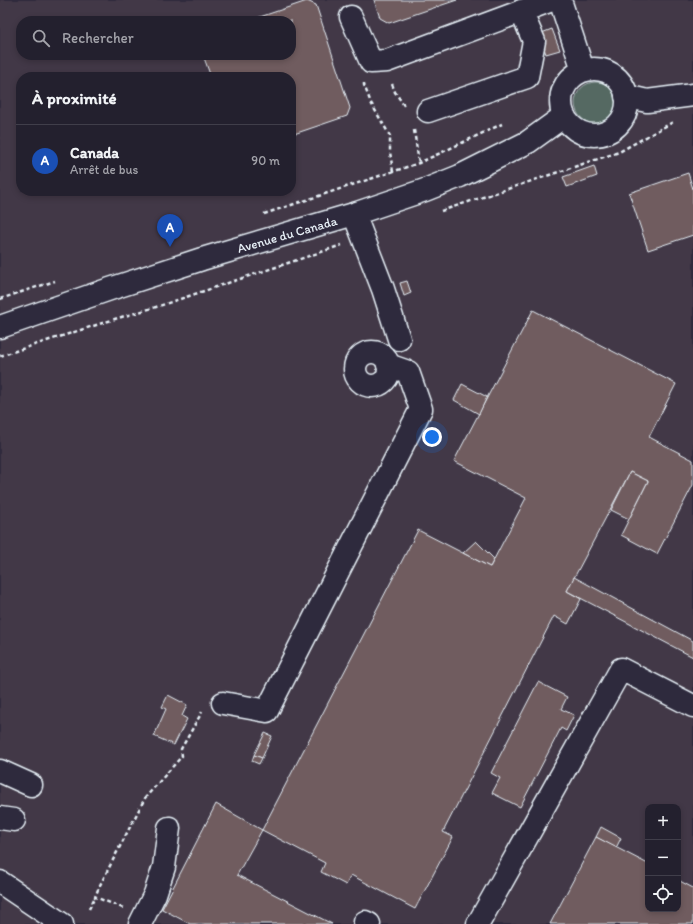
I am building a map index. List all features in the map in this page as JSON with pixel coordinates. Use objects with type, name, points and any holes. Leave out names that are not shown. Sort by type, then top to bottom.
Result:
[{"type":"street","points":[[351,17],[371,62],[387,61],[552,0]]},
{"type":"street","points":[[560,0],[583,70]]},
{"type":"street","points":[[428,111],[527,77],[534,41],[521,11]]},
{"type":"street","points":[[594,68],[615,76],[622,85],[626,96],[624,116],[618,125],[609,131],[599,134],[588,134],[578,131],[570,125],[564,116],[561,105],[561,94],[566,84],[573,76],[583,70],[594,68]]},
{"type":"street","points":[[626,96],[647,101],[693,95]]},
{"type":"street","name":"Avenue du Canada","points":[[0,327],[202,259],[354,214],[425,190],[460,176],[528,142],[564,116]]},
{"type":"street","points":[[354,214],[383,289],[399,339]]},
{"type":"street","points":[[223,703],[267,711],[421,409],[408,372],[388,365]]},
{"type":"street","points":[[478,924],[621,669],[693,706]]},
{"type":"street","points":[[0,771],[31,786]]},
{"type":"street","points":[[140,924],[155,894],[164,867],[169,828]]},
{"type":"street","points":[[0,882],[62,924]]},
{"type":"street","points":[[0,898],[40,915],[56,924]]},
{"type":"path","points":[[371,62],[366,73],[364,85],[371,103],[390,136],[392,172]]},
{"type":"path","points":[[261,215],[419,163],[502,124]]},
{"type":"path","points":[[0,298],[60,279]]},
{"type":"path","points":[[89,909],[95,897]]},
{"type":"shaded area","points":[[0,0],[693,0],[693,924],[0,924]]},
{"type":"green space","points":[[592,82],[600,82],[611,88],[617,99],[617,107],[611,118],[600,124],[592,124],[581,118],[575,107],[575,99],[581,88]]},
{"type":"building","points":[[374,0],[457,0],[389,23],[380,18]]},
{"type":"building","points":[[307,1],[316,5],[350,108],[347,116],[296,133],[296,72],[209,72],[205,60],[296,60],[296,16],[263,16]]},
{"type":"building","points":[[552,29],[560,50],[546,54],[539,34]]},
{"type":"building","points":[[594,166],[597,176],[567,187],[563,177]]},
{"type":"building","points":[[688,173],[693,189],[693,235],[648,250],[629,193]]},
{"type":"building","points":[[407,281],[411,293],[404,296],[400,283]]},
{"type":"building","points":[[533,310],[676,384],[649,437],[693,460],[693,485],[657,554],[621,535],[648,481],[630,472],[567,591],[581,599],[568,624],[554,616],[443,832],[453,837],[415,909],[351,875],[346,885],[321,872],[325,863],[262,830],[418,530],[490,567],[526,498],[454,461]]},
{"type":"building","points":[[462,384],[487,397],[479,414],[454,400]]},
{"type":"building","points":[[630,472],[648,481],[629,519],[611,510]]},
{"type":"building","points":[[476,541],[494,559],[490,567],[463,553]]},
{"type":"building","points":[[574,577],[693,641],[693,657],[567,591]]},
{"type":"building","points":[[538,682],[567,697],[561,709],[574,715],[566,731],[561,728],[520,807],[492,793],[500,778],[491,773]]},
{"type":"building","points":[[168,695],[187,705],[182,716],[187,719],[174,745],[154,736],[166,709],[162,707]]},
{"type":"building","points":[[265,733],[272,736],[262,758],[254,755]]},
{"type":"building","points":[[254,755],[262,758],[259,764],[252,761]]},
{"type":"building","points":[[216,804],[262,830],[237,875],[332,924],[190,924],[162,909]]},
{"type":"building","points":[[601,827],[621,838],[616,848],[596,837]]},
{"type":"building","points":[[596,837],[645,862],[645,912],[681,912],[681,882],[693,888],[693,924],[550,924]]},
{"type":"place","name":"Canada","points":[[170,247]]}]
